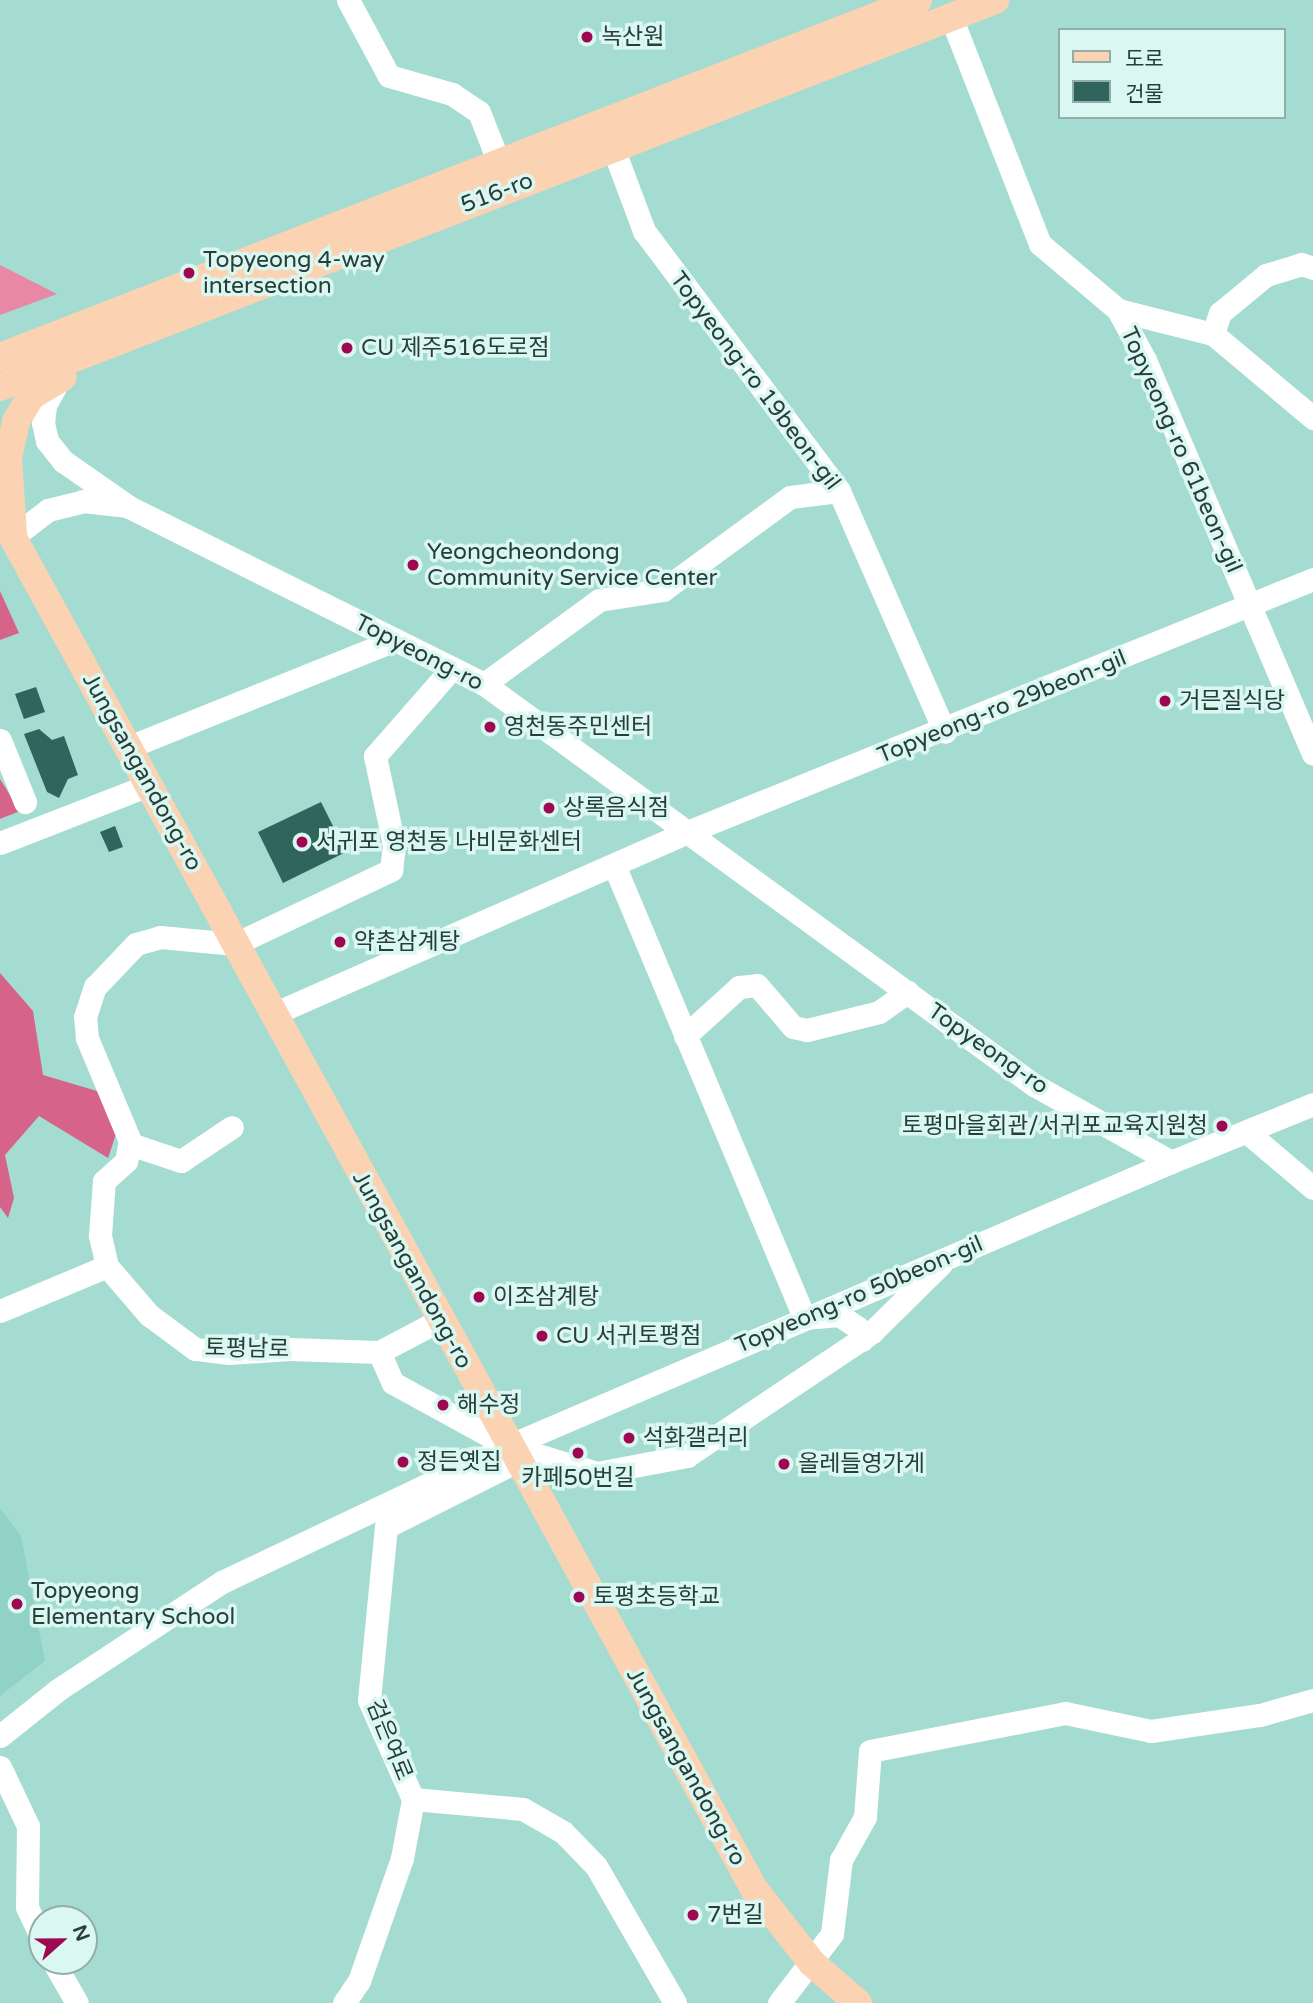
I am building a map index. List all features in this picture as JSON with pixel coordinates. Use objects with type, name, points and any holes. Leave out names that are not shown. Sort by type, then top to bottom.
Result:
[{"type":"main road","name":"516-ro","points":[[0,357],[918,0]]},
{"type":"main road","name":"516-ro","points":[[0,387],[192,310],[995,0]]},
{"type":"main road","points":[[0,336],[198,279]]},
{"type":"main road","points":[[4,526],[10,441],[31,396],[60,379],[152,342],[192,310]]},
{"type":"main road","name":"Jungsangandong-ro","points":[[4,526],[129,747],[512,1454],[754,1889],[812,1963],[858,2003]]},
{"type":"street","points":[[348,0],[389,76],[452,94],[479,111],[499,163]]},
{"type":"street","name":"Topyeong-ro 61beon-gil","points":[[951,17],[1040,244],[1118,310],[1145,360],[1313,754]]},
{"type":"street","name":"Topyeong-ro 19beon-gil","points":[[613,148],[644,231],[737,361],[839,491],[944,732]]},
{"type":"street","points":[[1213,334],[1220,313],[1266,275],[1301,264],[1313,268]]},
{"type":"street","points":[[1118,310],[1213,334],[1313,418]]},
{"type":"street","points":[[60,379],[45,405],[47,441],[63,461],[129,507]]},
{"type":"street","points":[[484,684],[599,600],[663,590],[790,497],[839,491]]},
{"type":"street","points":[[4,526],[83,500],[129,507]]},
{"type":"street","name":"Topyeong-ro","points":[[129,507],[484,684],[690,831],[1034,1085],[1171,1162]]},
{"type":"street","name":"Topyeong-ro 29beon-gil","points":[[690,831],[944,732],[1313,579]]},
{"type":"street","points":[[129,747],[395,640]]},
{"type":"street","points":[[0,1311],[107,1266],[99,1208],[104,1181],[126,1161],[130,1144],[119,1105],[87,1038],[85,1017],[94,987],[136,944],[160,937],[235,944],[391,870],[394,845],[375,756],[452,668]]},
{"type":"street","points":[[0,740],[25,802]]},
{"type":"street","points":[[0,843],[149,785]]},
{"type":"street","points":[[272,1014],[690,831]]},
{"type":"street","points":[[614,865],[804,1318],[839,1315],[857,1327],[862,1340]]},
{"type":"street","points":[[685,1036],[739,987],[757,985],[793,1027],[807,1030],[879,1012],[908,992]]},
{"type":"street","points":[[1171,1162],[1248,1133],[1313,1104]]},
{"type":"street","points":[[130,1144],[181,1161],[232,1127]]},
{"type":"street","points":[[1248,1133],[1313,1188]]},
{"type":"street","name":"Topyeong-ro 50beon-gil","points":[[0,1736],[59,1689],[222,1581],[512,1454],[804,1318],[1171,1162]]},
{"type":"street","points":[[379,1352],[393,1383],[512,1454],[597,1473],[687,1455],[862,1340],[948,1256]]},
{"type":"street","name":"토평남로","points":[[107,1266],[149,1315],[195,1349],[229,1353],[289,1349],[379,1352],[440,1321]]},
{"type":"street","name":"검은여로","points":[[344,2003],[359,1981],[402,1858],[413,1798],[369,1700],[386,1527],[512,1454]]},
{"type":"street","points":[[779,2003],[832,1934],[841,1860],[866,1817],[870,1751],[1065,1713],[1151,1731],[1260,1715],[1313,1700]]},
{"type":"street","points":[[0,1767],[28,1826],[28,1909]]},
{"type":"street","points":[[413,1798],[523,1809],[564,1832],[596,1866],[675,2003]]},
{"type":"street","points":[[60,1975],[77,2003]]},
{"type":"shaded area","points":[[0,265],[57,294],[0,315]]},
{"type":"shaded area","points":[[0,591],[19,633],[0,640]]},
{"type":"shaded area","points":[[0,779],[20,811],[0,819]]},
{"type":"shaded area","points":[[0,973],[33,1011],[43,1075],[97,1091],[118,1128],[108,1158],[39,1116],[5,1155],[14,1198],[8,1218],[0,1207]]},
{"type":"shaded area","name":"Topyeong Elementary School","points":[[0,1508],[21,1536],[45,1661],[0,1696]]},
{"type":"building","points":[[36,687],[45,712],[24,719],[15,694]]},
{"type":"building","points":[[39,729],[52,740],[64,736],[78,775],[68,779],[59,798],[47,792],[24,734]]},
{"type":"building","name":"서귀포 영천동 나비문화센터","points":[[321,802],[346,852],[283,883],[258,832]]},
{"type":"building","points":[[115,826],[123,847],[109,852],[100,832]]},
{"type":"place","name":"녹산원","points":[[587,37]]},
{"type":"place","name":"Topyeong 4-way intersection","points":[[189,273]]},
{"type":"place","name":"CU 제주516도로점","points":[[347,348]]},
{"type":"place","name":"Yeongcheondong Community Service Center","points":[[413,565]]},
{"type":"place","name":"거믄질식당","points":[[1165,701]]},
{"type":"place","name":"영천동주민센터","points":[[490,727]]},
{"type":"place","name":"상록음식점","points":[[549,808]]},
{"type":"place","name":"서귀포 영천동 나비문화센터","points":[[302,842]]},
{"type":"place","name":"약촌삼계탕","points":[[340,942]]},
{"type":"place","name":"토평마을회관/서귀포교육지원청","points":[[1222,1126]]},
{"type":"place","name":"이조삼계탕","points":[[479,1297]]},
{"type":"place","name":"CU 서귀토평점","points":[[542,1336]]},
{"type":"place","name":"해수정","points":[[443,1405]]},
{"type":"place","name":"석화갤러리","points":[[629,1438]]},
{"type":"place","name":"카페50번길","points":[[578,1453]]},
{"type":"place","name":"정든옛집","points":[[403,1462]]},
{"type":"place","name":"올레들영가게","points":[[784,1464]]},
{"type":"place","name":"토평초등학교","points":[[579,1597]]},
{"type":"place","name":"Topyeong Elementary School","points":[[17,1604]]},
{"type":"place","name":"7번길","points":[[693,1915]]}]
